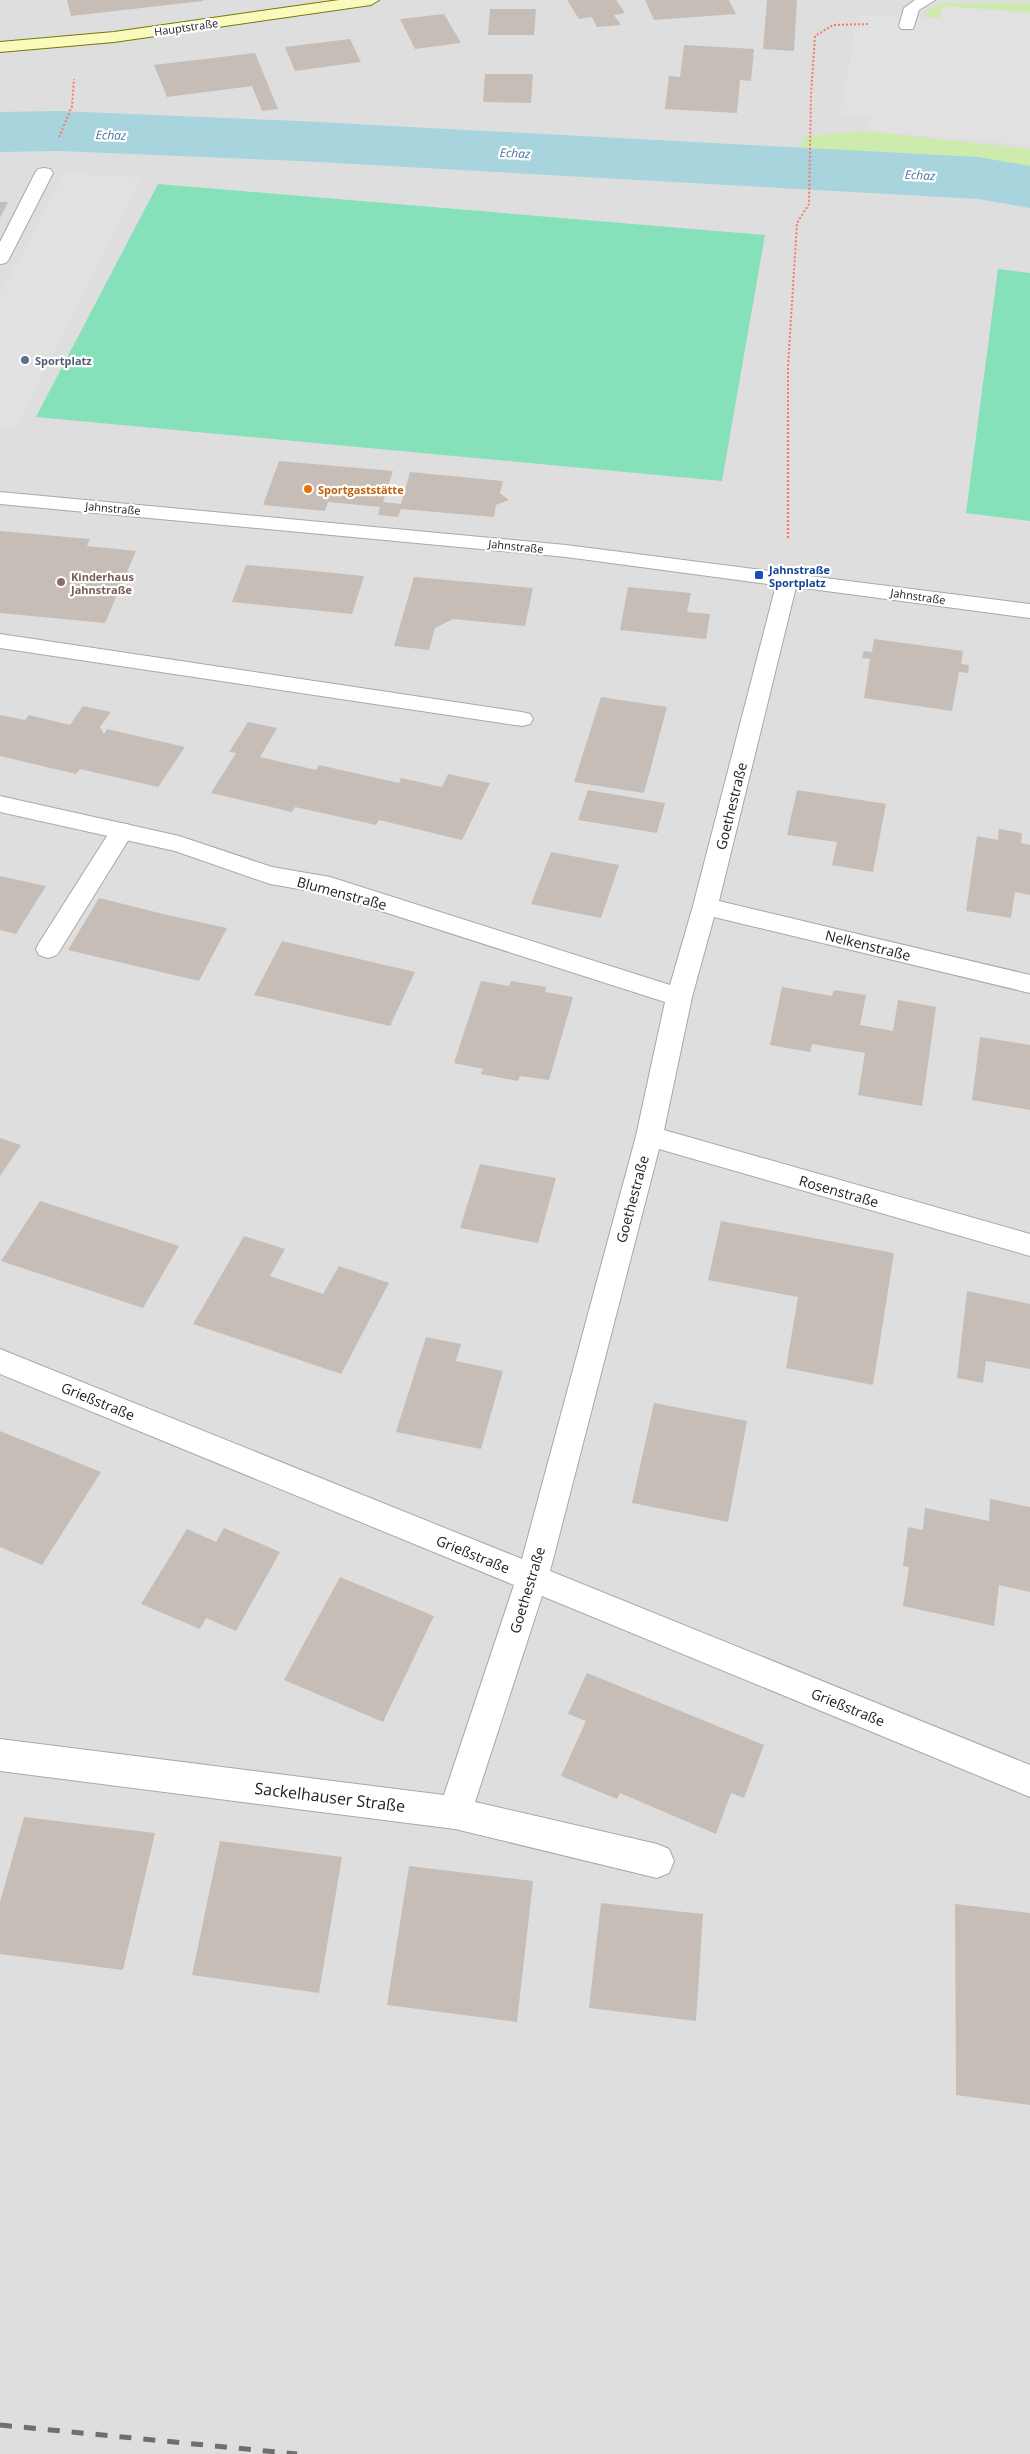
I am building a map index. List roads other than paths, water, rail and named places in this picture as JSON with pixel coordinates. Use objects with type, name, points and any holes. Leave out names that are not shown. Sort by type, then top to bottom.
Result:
[{"type":"main road","name":"Hauptstraße","points":[[0,48],[114,37],[371,0]]},
{"type":"street","points":[[907,26],[912,8],[927,0]]},
{"type":"street","points":[[0,259],[44,173]]},
{"type":"street","name":"Jahnstraße","points":[[0,498],[517,546],[788,578],[1030,611]]},
{"type":"street","name":"Goethestraße","points":[[455,1813],[532,1578],[649,1136],[679,997],[705,906],[788,578]]},
{"type":"street","points":[[0,641],[522,719]]},
{"type":"street","name":"Blumenstraße","points":[[0,804],[180,844],[270,875],[330,886],[679,997]]},
{"type":"street","points":[[48,949],[122,831]]},
{"type":"street","name":"Nelkenstraße","points":[[705,906],[1030,984]]},
{"type":"street","name":"Rosenstraße","points":[[649,1136],[1030,1245]]},
{"type":"street","name":"Grießstraße","points":[[0,1361],[1030,1781]]},
{"type":"street","name":"Sackelhauser Straße","points":[[0,1755],[455,1813],[657,1861]]},
{"type":"waterway","name":"Echaz","points":[[0,132],[59,131],[299,141],[978,178],[1030,187]]},
{"type":"railway","points":[[0,2425],[297,2454]]},
{"type":"place","name":"Sportplatz","points":[[25,360]]},
{"type":"place","name":"Sportgaststätte","points":[[308,489]]},
{"type":"place","name":"Jahnstraße Sportplatz","points":[[759,575]]},
{"type":"place","name":"Kinderhaus Jahnstraße","points":[[61,582]]}]
